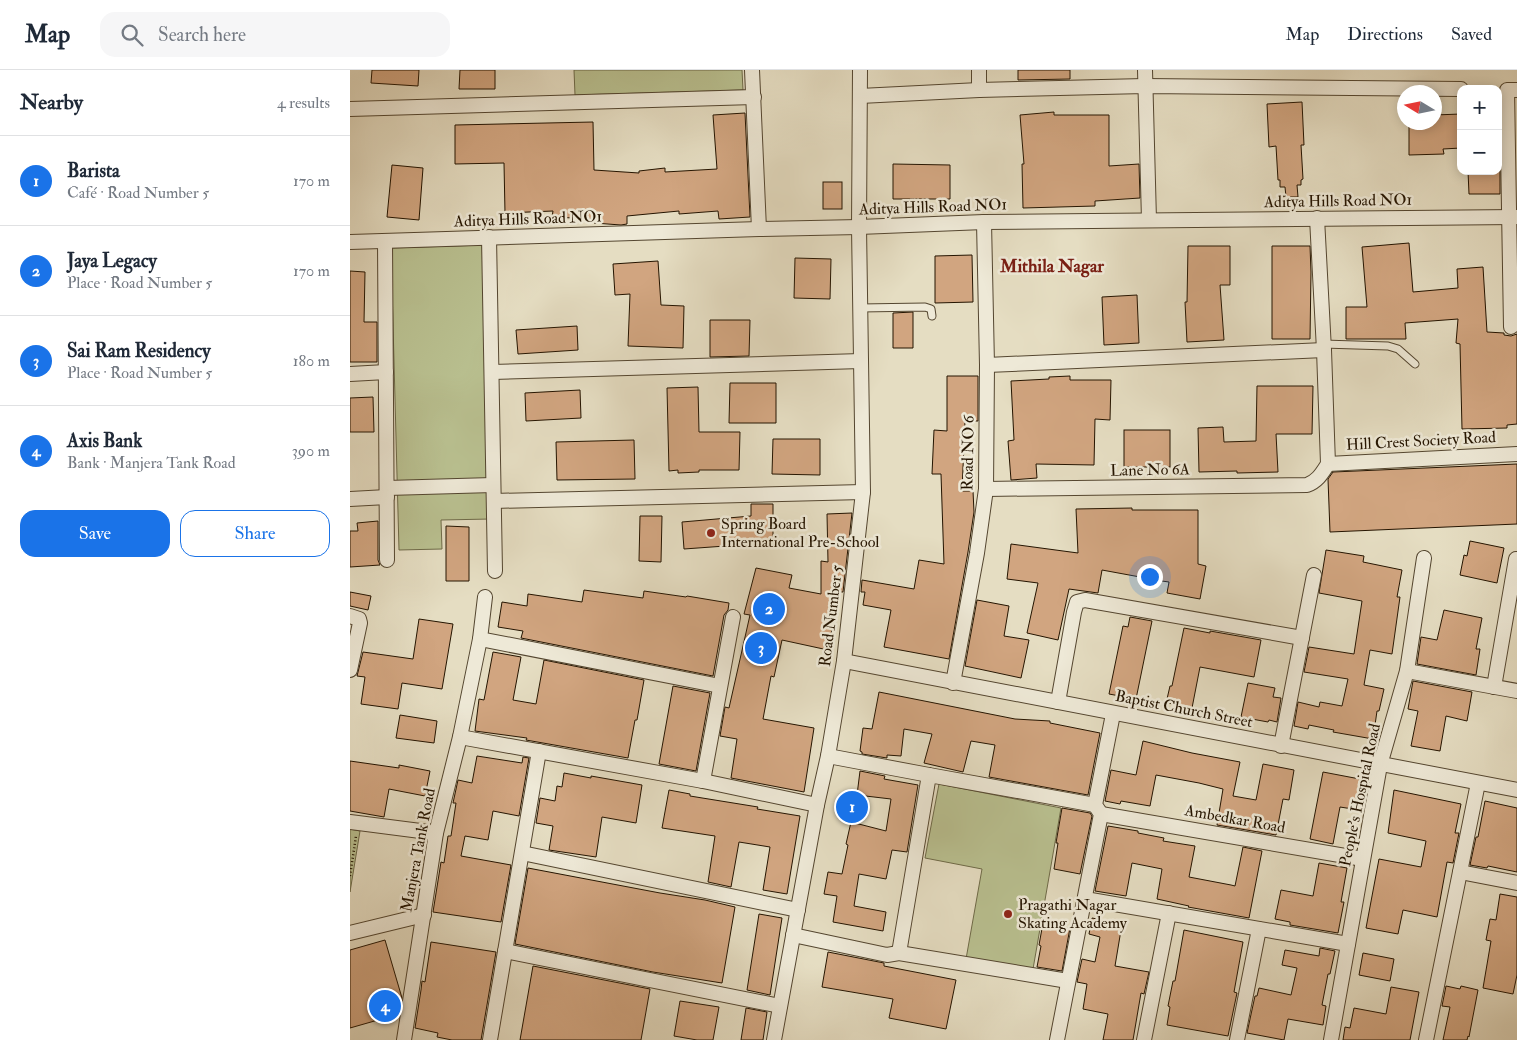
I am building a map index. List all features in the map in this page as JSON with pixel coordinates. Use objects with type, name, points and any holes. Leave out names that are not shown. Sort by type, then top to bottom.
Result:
[{"type":"street","points":[[752,70],[759,229]]},
{"type":"street","name":"Road Number 5","points":[[774,1040],[828,756],[844,661],[863,492],[860,308],[860,70]]},
{"type":"street","points":[[978,70],[979,90]]},
{"type":"street","points":[[1145,70],[1149,220]]},
{"type":"street","points":[[860,96],[979,90],[1146,86],[1457,89]]},
{"type":"street","points":[[1508,90],[1517,279]]},
{"type":"street","points":[[350,109],[754,97]]},
{"type":"street","points":[[1511,327],[1514,217]]},
{"type":"street","name":"Aditya Hills Road NO1","points":[[350,242],[984,222],[1514,217]]},
{"type":"street","points":[[1317,218],[1328,464]]},
{"type":"street","name":"Road NO 6","points":[[953,683],[978,553],[986,490],[987,365],[984,222]]},
{"type":"street","points":[[489,238],[496,571]]},
{"type":"street","points":[[384,241],[387,560]]},
{"type":"street","points":[[987,365],[1324,347]]},
{"type":"street","points":[[492,372],[861,361]]},
{"type":"street","points":[[350,374],[386,372]]},
{"type":"street","name":"Hill Crest Society Road","points":[[1328,464],[1517,454]]},
{"type":"street","name":"Lane No 6A","points":[[986,490],[1307,485],[1320,478],[1328,464]]},
{"type":"street","points":[[350,499],[387,493],[493,485]]},
{"type":"street","points":[[494,501],[863,492]]},
{"type":"street","name":"People's Hospital Road","points":[[1330,1040],[1380,765],[1407,672],[1424,558]]},
{"type":"street","points":[[1494,687],[1516,560]]},
{"type":"street","points":[[1281,746],[1314,575]]},
{"type":"street","name":"Manjera Tank Road","points":[[404,1040],[436,833],[460,737],[480,639],[485,597]]},
{"type":"street","points":[[1058,702],[1077,602],[1085,600],[1302,638]]},
{"type":"street","points":[[350,616],[359,619],[360,623],[350,670]]},
{"type":"street","points":[[703,780],[733,617]]},
{"type":"street","points":[[480,639],[720,686]]},
{"type":"street","name":"Baptist Church Street","points":[[844,661],[1517,790]]},
{"type":"street","points":[[1407,672],[1517,691]]},
{"type":"street","points":[[1057,1040],[1085,899],[1113,714]]},
{"type":"street","points":[[460,737],[703,780],[818,805]]},
{"type":"street","points":[[490,1040],[540,751]]},
{"type":"street","name":"Ambedkar Road","points":[[828,756],[1098,810],[1363,859]]},
{"type":"street","points":[[899,953],[929,775]]},
{"type":"street","points":[[1426,1040],[1478,783]]},
{"type":"street","points":[[352,827],[436,833]]},
{"type":"street","points":[[522,853],[798,910]]},
{"type":"street","points":[[1460,872],[1517,883]]},
{"type":"street","points":[[1085,899],[1348,944]]},
{"type":"street","points":[[1144,1040],[1169,914]]},
{"type":"street","points":[[350,933],[424,915]]},
{"type":"street","points":[[1237,1040],[1259,929]]},
{"type":"street","points":[[793,936],[887,955],[899,953],[1068,981]]},
{"type":"street","points":[[505,951],[780,1006]]},
{"type":"lane","points":[[860,308],[925,307],[931,309],[932,316]]},
{"type":"lane","points":[[1324,347],[1393,348],[1398,349],[1415,364]]},
{"type":"path","points":[[350,876],[356,839],[352,827]]},
{"type":"green space","points":[[574,70],[742,70],[743,90],[575,95]]},
{"type":"green space","points":[[484,245],[491,519],[441,520],[442,549],[399,550],[391,248]]},
{"type":"green space","name":"Pragathi Nagar Skating Academy","points":[[939,784],[1061,808],[1033,969],[966,959],[982,869],[925,858]]},
{"type":"green space","points":[[350,829],[360,831],[350,892]]},
{"type":"building","points":[[372,70],[419,70],[418,86],[371,83]]},
{"type":"building","points":[[460,70],[495,70],[495,89],[459,89]]},
{"type":"building","points":[[1018,70],[1070,70],[1070,79],[1018,80]]},
{"type":"building","points":[[1302,102],[1304,145],[1301,145],[1303,179],[1301,180],[1301,185],[1297,185],[1298,197],[1286,197],[1285,187],[1280,187],[1280,180],[1278,180],[1276,146],[1269,147],[1267,104]]},
{"type":"building","points":[[1054,112],[1054,115],[1109,115],[1109,166],[1139,164],[1140,198],[1095,201],[1095,206],[1023,208],[1022,164],[1024,164],[1020,115]]},
{"type":"building","points":[[745,113],[750,217],[719,219],[718,211],[679,214],[679,211],[627,216],[627,224],[621,225],[594,223],[595,219],[552,217],[553,211],[505,213],[504,163],[455,164],[455,125],[593,122],[594,170],[639,173],[639,171],[665,168],[665,172],[717,169],[713,115]]},
{"type":"building","points":[[1457,114],[1457,148],[1443,149],[1444,154],[1409,155],[1409,130],[1442,130],[1442,115]]},
{"type":"building","points":[[893,164],[950,165],[950,199],[893,199]]},
{"type":"building","points":[[392,165],[423,168],[419,220],[387,217]]},
{"type":"building","points":[[1468,175],[1500,175],[1500,194],[1469,194]]},
{"type":"building","points":[[823,182],[842,182],[842,209],[823,209]]},
{"type":"building","points":[[1409,243],[1413,292],[1458,288],[1457,269],[1483,267],[1487,332],[1504,333],[1504,335],[1511,336],[1517,334],[1517,424],[1507,425],[1507,428],[1462,429],[1460,344],[1456,343],[1458,319],[1405,323],[1406,339],[1346,339],[1346,307],[1367,307],[1362,247]]},
{"type":"building","points":[[1188,246],[1230,246],[1230,285],[1220,285],[1224,340],[1187,342],[1185,302],[1187,302]]},
{"type":"building","points":[[1272,246],[1310,246],[1310,339],[1272,339]]},
{"type":"building","points":[[972,255],[973,302],[935,303],[935,256]]},
{"type":"building","points":[[795,258],[831,259],[830,299],[794,298]]},
{"type":"building","points":[[658,261],[661,305],[684,306],[683,348],[628,346],[630,294],[615,295],[613,264]]},
{"type":"building","points":[[350,271],[365,272],[364,322],[377,322],[377,362],[350,362]]},
{"type":"building","points":[[1137,295],[1139,343],[1104,345],[1102,297]]},
{"type":"building","points":[[913,312],[913,348],[893,348],[893,313]]},
{"type":"building","points":[[710,320],[750,320],[749,356],[710,357]]},
{"type":"building","points":[[577,326],[578,350],[518,354],[516,330]]},
{"type":"building","points":[[947,376],[978,376],[978,421],[965,421],[962,491],[973,491],[974,512],[949,659],[884,647],[891,610],[863,605],[865,592],[861,592],[862,580],[914,589],[919,560],[944,564],[941,474],[932,474],[934,430],[947,431]]},
{"type":"building","points":[[1070,376],[1070,380],[1111,380],[1110,420],[1095,419],[1094,465],[1036,464],[1037,478],[1011,480],[1008,441],[1014,440],[1011,381]]},
{"type":"building","points":[[730,383],[776,383],[776,423],[729,423]]},
{"type":"building","points":[[1257,386],[1313,386],[1312,434],[1276,434],[1278,472],[1199,472],[1198,428],[1223,427],[1224,442],[1256,441]]},
{"type":"building","points":[[698,387],[699,432],[740,432],[739,470],[699,470],[699,472],[678,473],[678,470],[669,471],[667,388]]},
{"type":"building","points":[[580,390],[581,418],[526,421],[525,393]]},
{"type":"building","points":[[373,397],[374,432],[350,432],[350,398]]},
{"type":"building","points":[[1124,430],[1170,430],[1170,467],[1124,467]]},
{"type":"building","points":[[773,439],[820,439],[820,475],[772,474]]},
{"type":"building","points":[[634,440],[635,479],[557,480],[556,442]]},
{"type":"building","points":[[1517,464],[1517,524],[1330,532],[1328,479],[1333,472]]},
{"type":"building","points":[[751,504],[773,504],[773,541],[739,541],[739,545],[684,549],[682,522],[751,516]]},
{"type":"building","points":[[1132,508],[1132,510],[1198,510],[1198,564],[1206,566],[1200,599],[1167,593],[1169,582],[1102,570],[1098,593],[1069,589],[1058,640],[1027,633],[1038,583],[1007,579],[1011,544],[1078,553],[1076,509]]},
{"type":"building","points":[[852,513],[843,592],[839,592],[828,650],[782,640],[774,677],[771,676],[763,719],[814,728],[804,792],[731,778],[737,739],[720,736],[725,707],[729,708],[750,615],[744,614],[756,568],[792,575],[789,588],[821,594],[821,561],[828,562],[827,514]]},
{"type":"building","points":[[640,516],[662,516],[661,562],[639,561]]},
{"type":"building","points":[[378,521],[378,560],[380,565],[350,567],[350,531],[358,531],[357,523]]},
{"type":"building","points":[[446,526],[469,527],[469,581],[446,581]]},
{"type":"building","points":[[1470,541],[1504,548],[1497,583],[1460,575],[1464,555],[1467,556]]},
{"type":"building","points":[[1326,550],[1364,556],[1363,562],[1402,570],[1397,597],[1400,597],[1392,654],[1370,650],[1364,685],[1384,689],[1379,711],[1377,711],[1373,739],[1333,732],[1334,730],[1309,725],[1308,729],[1294,726],[1298,702],[1319,707],[1320,702],[1342,706],[1348,679],[1304,672],[1309,647],[1354,654],[1362,601],[1319,593]]},
{"type":"building","points":[[584,590],[643,598],[644,591],[729,603],[728,610],[724,615],[713,676],[521,638],[523,631],[498,627],[502,602],[527,606],[528,594],[582,602]]},
{"type":"building","points":[[350,592],[371,596],[368,610],[350,606]]},
{"type":"building","points":[[977,600],[1009,606],[1004,636],[1029,640],[1021,678],[965,666]]},
{"type":"building","points":[[1444,610],[1482,618],[1476,649],[1480,649],[1476,675],[1417,664],[1421,637],[1437,640]]},
{"type":"building","points":[[1130,617],[1152,621],[1136,699],[1109,694],[1123,626],[1128,627]]},
{"type":"building","points":[[419,619],[453,624],[442,689],[402,683],[398,709],[361,704],[365,677],[357,676],[363,652],[413,659]]},
{"type":"building","points":[[1184,628],[1261,640],[1254,677],[1200,667],[1192,708],[1168,703],[1169,699],[1167,699],[1170,686],[1172,686]]},
{"type":"building","points":[[493,652],[521,657],[513,700],[536,704],[544,660],[644,680],[628,758],[526,740],[527,738],[475,731],[479,699],[484,700]]},
{"type":"building","points":[[1413,681],[1472,692],[1467,721],[1446,716],[1440,751],[1411,746],[1418,711],[1408,709]]},
{"type":"building","points":[[1248,683],[1275,688],[1273,697],[1281,698],[1277,722],[1241,717]]},
{"type":"building","points":[[673,686],[710,693],[696,771],[659,764]]},
{"type":"building","points":[[879,692],[1015,719],[1050,721],[1050,723],[1100,733],[1088,795],[989,777],[995,745],[971,741],[963,772],[924,763],[932,734],[904,729],[901,756],[887,755],[887,758],[862,754],[860,751],[863,728],[872,729]]},
{"type":"building","points":[[400,715],[437,721],[434,743],[396,738]]},
{"type":"building","points":[[1143,741],[1240,762],[1233,796],[1256,800],[1263,764],[1294,770],[1289,800],[1283,799],[1276,835],[1217,825],[1223,789],[1199,783],[1156,775],[1150,806],[1121,801],[1120,804],[1105,801],[1111,770],[1136,775]]},
{"type":"building","points":[[477,756],[522,763],[523,757],[529,758],[519,816],[493,811],[488,840],[465,836],[461,856],[511,865],[501,922],[433,912],[441,862],[444,863],[448,836],[451,836],[456,803],[453,803],[458,780],[472,783]]},
{"type":"building","points":[[350,761],[399,768],[399,765],[430,771],[425,796],[389,789],[384,817],[350,811]]},
{"type":"building","points":[[860,771],[885,776],[884,779],[918,785],[907,852],[892,850],[886,879],[859,874],[854,906],[886,912],[883,931],[833,922],[837,896],[824,894],[828,872],[842,874],[851,822],[886,831],[891,799],[857,795]]},
{"type":"building","points":[[1323,772],[1365,780],[1359,810],[1340,807],[1333,844],[1310,839]]},
{"type":"building","points":[[564,773],[642,785],[636,823],[602,817],[596,857],[549,850],[553,826],[536,823],[540,798],[555,801],[557,786],[562,787]]},
{"type":"building","points":[[669,790],[690,794],[690,796],[800,816],[787,894],[763,890],[770,847],[739,842],[731,887],[708,882],[715,836],[662,828]]},
{"type":"building","points":[[1394,790],[1461,804],[1455,833],[1459,833],[1453,863],[1447,862],[1437,917],[1403,910],[1398,934],[1366,928],[1379,859],[1421,867],[1426,841],[1388,833]]},
{"type":"building","points":[[1485,801],[1517,808],[1517,872],[1488,866],[1487,868],[1470,865]]},
{"type":"building","points":[[1062,808],[1090,813],[1092,816],[1080,874],[1054,869]]},
{"type":"building","points":[[1108,826],[1164,838],[1163,841],[1195,846],[1189,877],[1235,886],[1243,847],[1262,851],[1249,918],[1188,907],[1157,899],[1162,869],[1132,863],[1126,896],[1095,891]]},
{"type":"building","points":[[1319,863],[1347,868],[1341,902],[1344,902],[1338,933],[1290,925],[1290,922],[1275,919],[1281,890],[1313,896]]},
{"type":"building","points":[[528,868],[735,907],[722,983],[653,972],[515,944]]},
{"type":"building","points":[[1500,894],[1517,897],[1517,975],[1513,994],[1483,988],[1491,941],[1486,940],[1490,919],[1496,920]]},
{"type":"building","points":[[759,914],[782,918],[770,995],[747,990]]},
{"type":"building","points":[[1092,918],[1122,924],[1115,966],[1149,972],[1144,994],[1141,993],[1133,1040],[1103,1040],[1108,1014],[1083,1009],[1087,984],[1077,982],[1082,959],[1095,962],[1100,937],[1089,934]]},
{"type":"building","points":[[1043,923],[1070,928],[1062,971],[1037,967]]},
{"type":"building","points":[[1184,930],[1243,942],[1234,992],[1237,993],[1228,1036],[1167,1025],[1170,1007],[1168,1006],[1173,981],[1175,981]]},
{"type":"building","points":[[385,940],[402,998],[399,1014],[350,1028],[350,950]]},
{"type":"building","points":[[431,942],[496,952],[481,1040],[452,1040],[437,1037],[438,1033],[415,1028],[422,981],[425,982]]},
{"type":"building","points":[[1320,948],[1335,951],[1322,1005],[1326,1006],[1323,1025],[1288,1019],[1284,1040],[1247,1033],[1255,996],[1257,996],[1259,988],[1291,995],[1297,968],[1282,965],[1285,950],[1319,956]]},
{"type":"building","points":[[828,952],[884,963],[884,966],[956,980],[946,1029],[889,1018],[893,999],[822,987]]},
{"type":"building","points":[[1363,953],[1394,959],[1390,981],[1359,975]]},
{"type":"building","points":[[533,966],[650,989],[641,1040],[520,1040]]},
{"type":"building","points":[[1446,986],[1460,989],[1461,986],[1478,990],[1467,1040],[1443,1040],[1450,1007],[1442,1006]]},
{"type":"building","points":[[1391,987],[1419,992],[1410,1040],[1343,1040],[1345,1027],[1350,1028],[1354,1008],[1386,1014]]},
{"type":"building","points":[[680,1001],[719,1007],[713,1040],[697,1040],[674,1036]]},
{"type":"building","points":[[746,1008],[767,1012],[763,1040],[741,1040]]},
{"type":"place","name":"Spring Board International Pre-School","points":[[711,533]]},
{"type":"place","name":"Jaya Legacy","points":[[769,609]]},
{"type":"place","name":"Sai Ram Residency","points":[[761,648]]},
{"type":"place","name":"Barista","points":[[852,807]]},
{"type":"place","name":"Pragathi Nagar Skating Academy","points":[[1008,914]]},
{"type":"place","name":"Axis Bank","points":[[385,1006]]},
{"type":"district","name":"Mithila Nagar","points":[[1052,266]]}]
